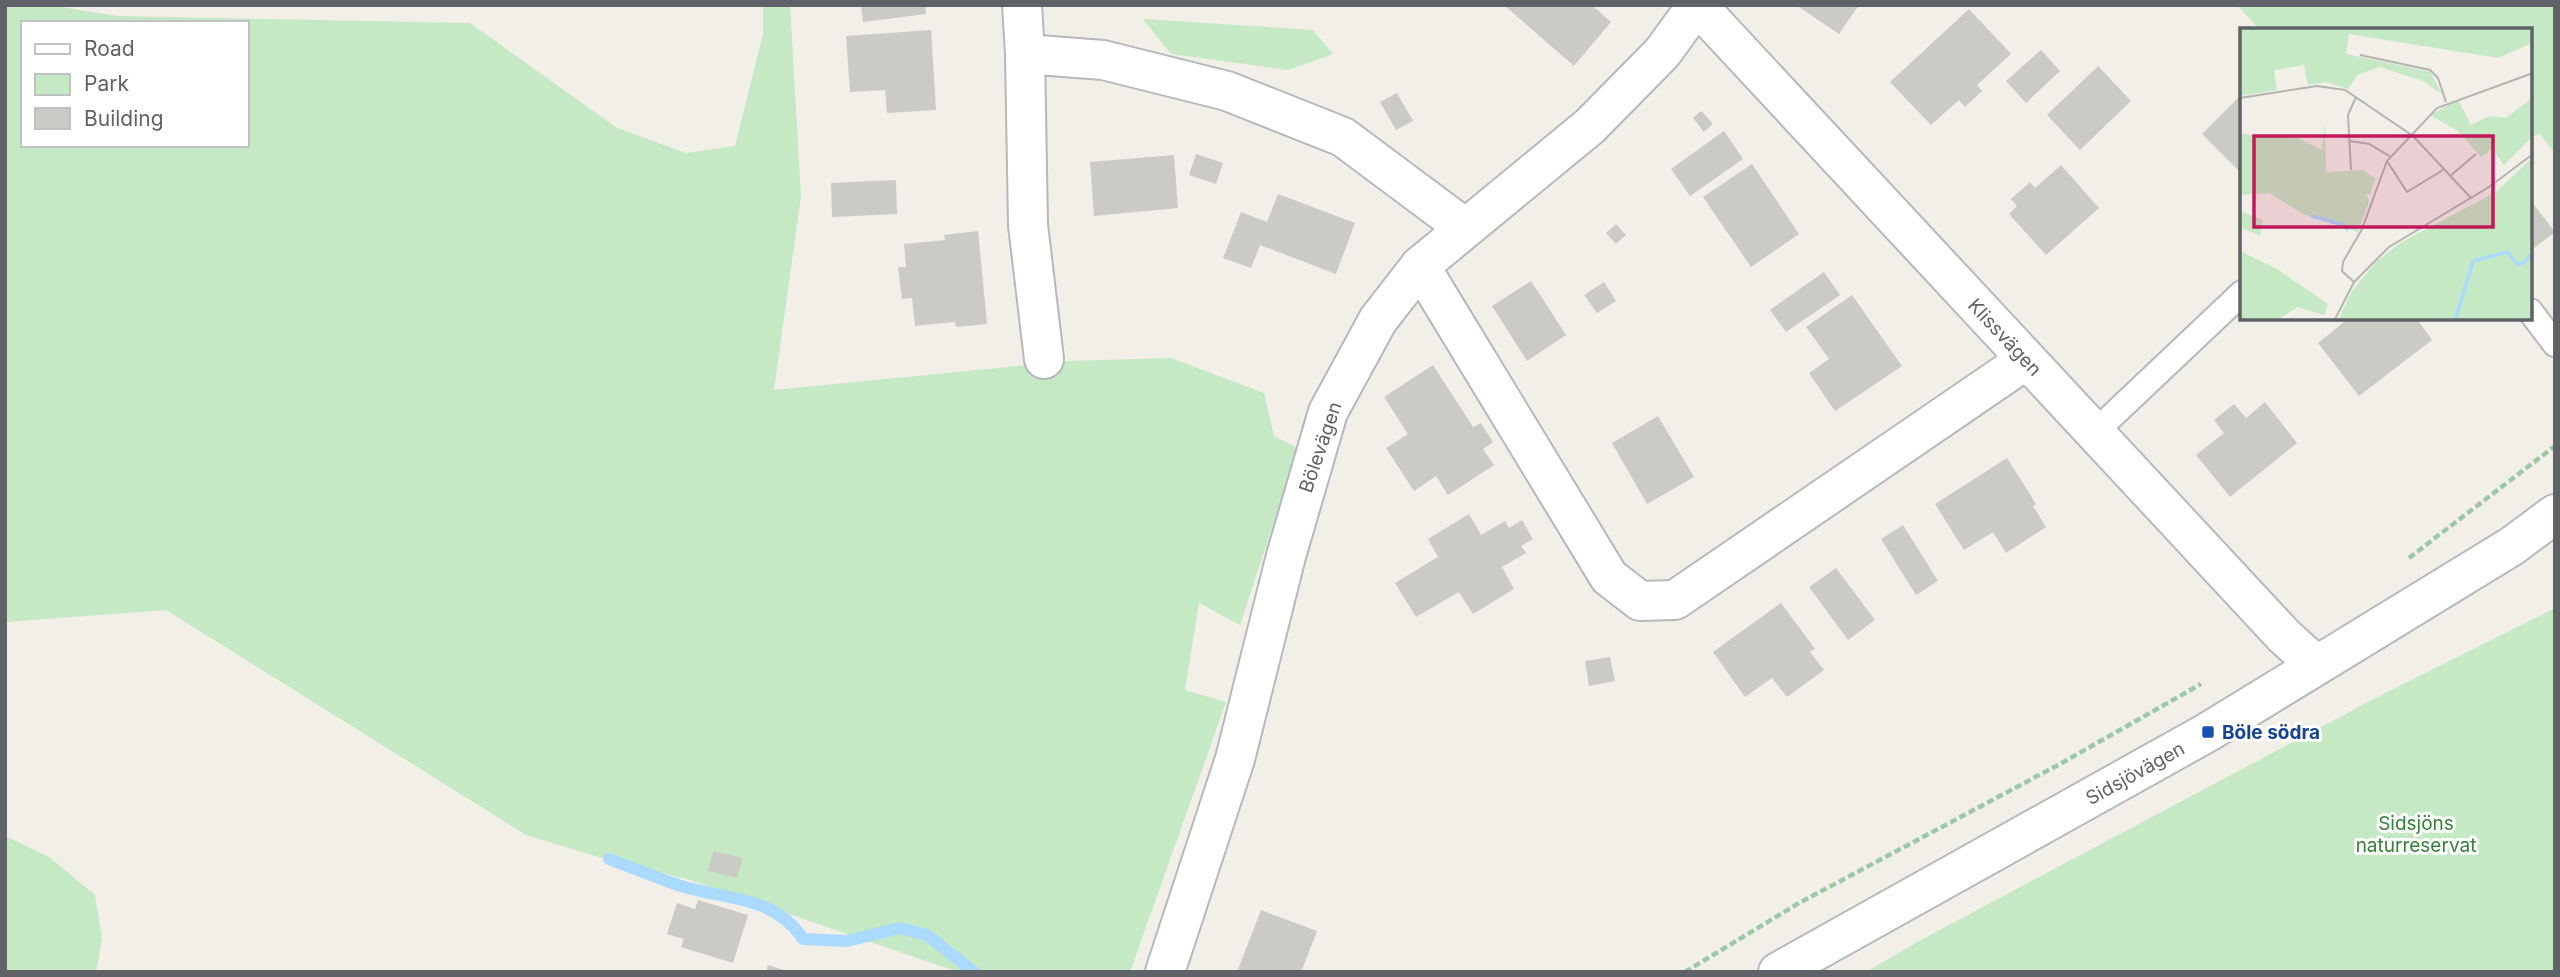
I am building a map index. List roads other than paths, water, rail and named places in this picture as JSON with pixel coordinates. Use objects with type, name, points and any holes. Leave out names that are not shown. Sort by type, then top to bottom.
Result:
[{"type":"street","points":[[1022,5],[1028,225],[1044,359]]},
{"type":"street","name":"Bölevägen","points":[[1165,972],[1235,759],[1286,556],[1328,412],[1378,320],[1420,266],[1590,126],[1662,53],[1697,5]]},
{"type":"street","name":"Klissvägen","points":[[1697,5],[2026,360],[2284,635],[2316,665]]},
{"type":"street","points":[[1025,54],[1103,60],[1227,91],[1343,137],[1465,228]]},
{"type":"street","points":[[1420,266],[1609,577],[1640,601],[1675,600],[2026,360]]},
{"type":"street","name":"Sidsjövägen","points":[[1778,972],[2208,732],[2512,546],[2555,514]]},
{"type":"lane","points":[[2095,432],[2240,295]]},
{"type":"lane","points":[[2532,314],[2555,344]]},
{"type":"waterway","points":[[609,859],[681,886],[764,907],[778,914],[803,939],[847,941],[899,928],[927,935],[974,972]]},
{"type":"place","name":"Böle södra","points":[[2208,732]]},
{"type":"park label","name":"Sidsjöns naturreservat","points":[[2416,834]]}]
